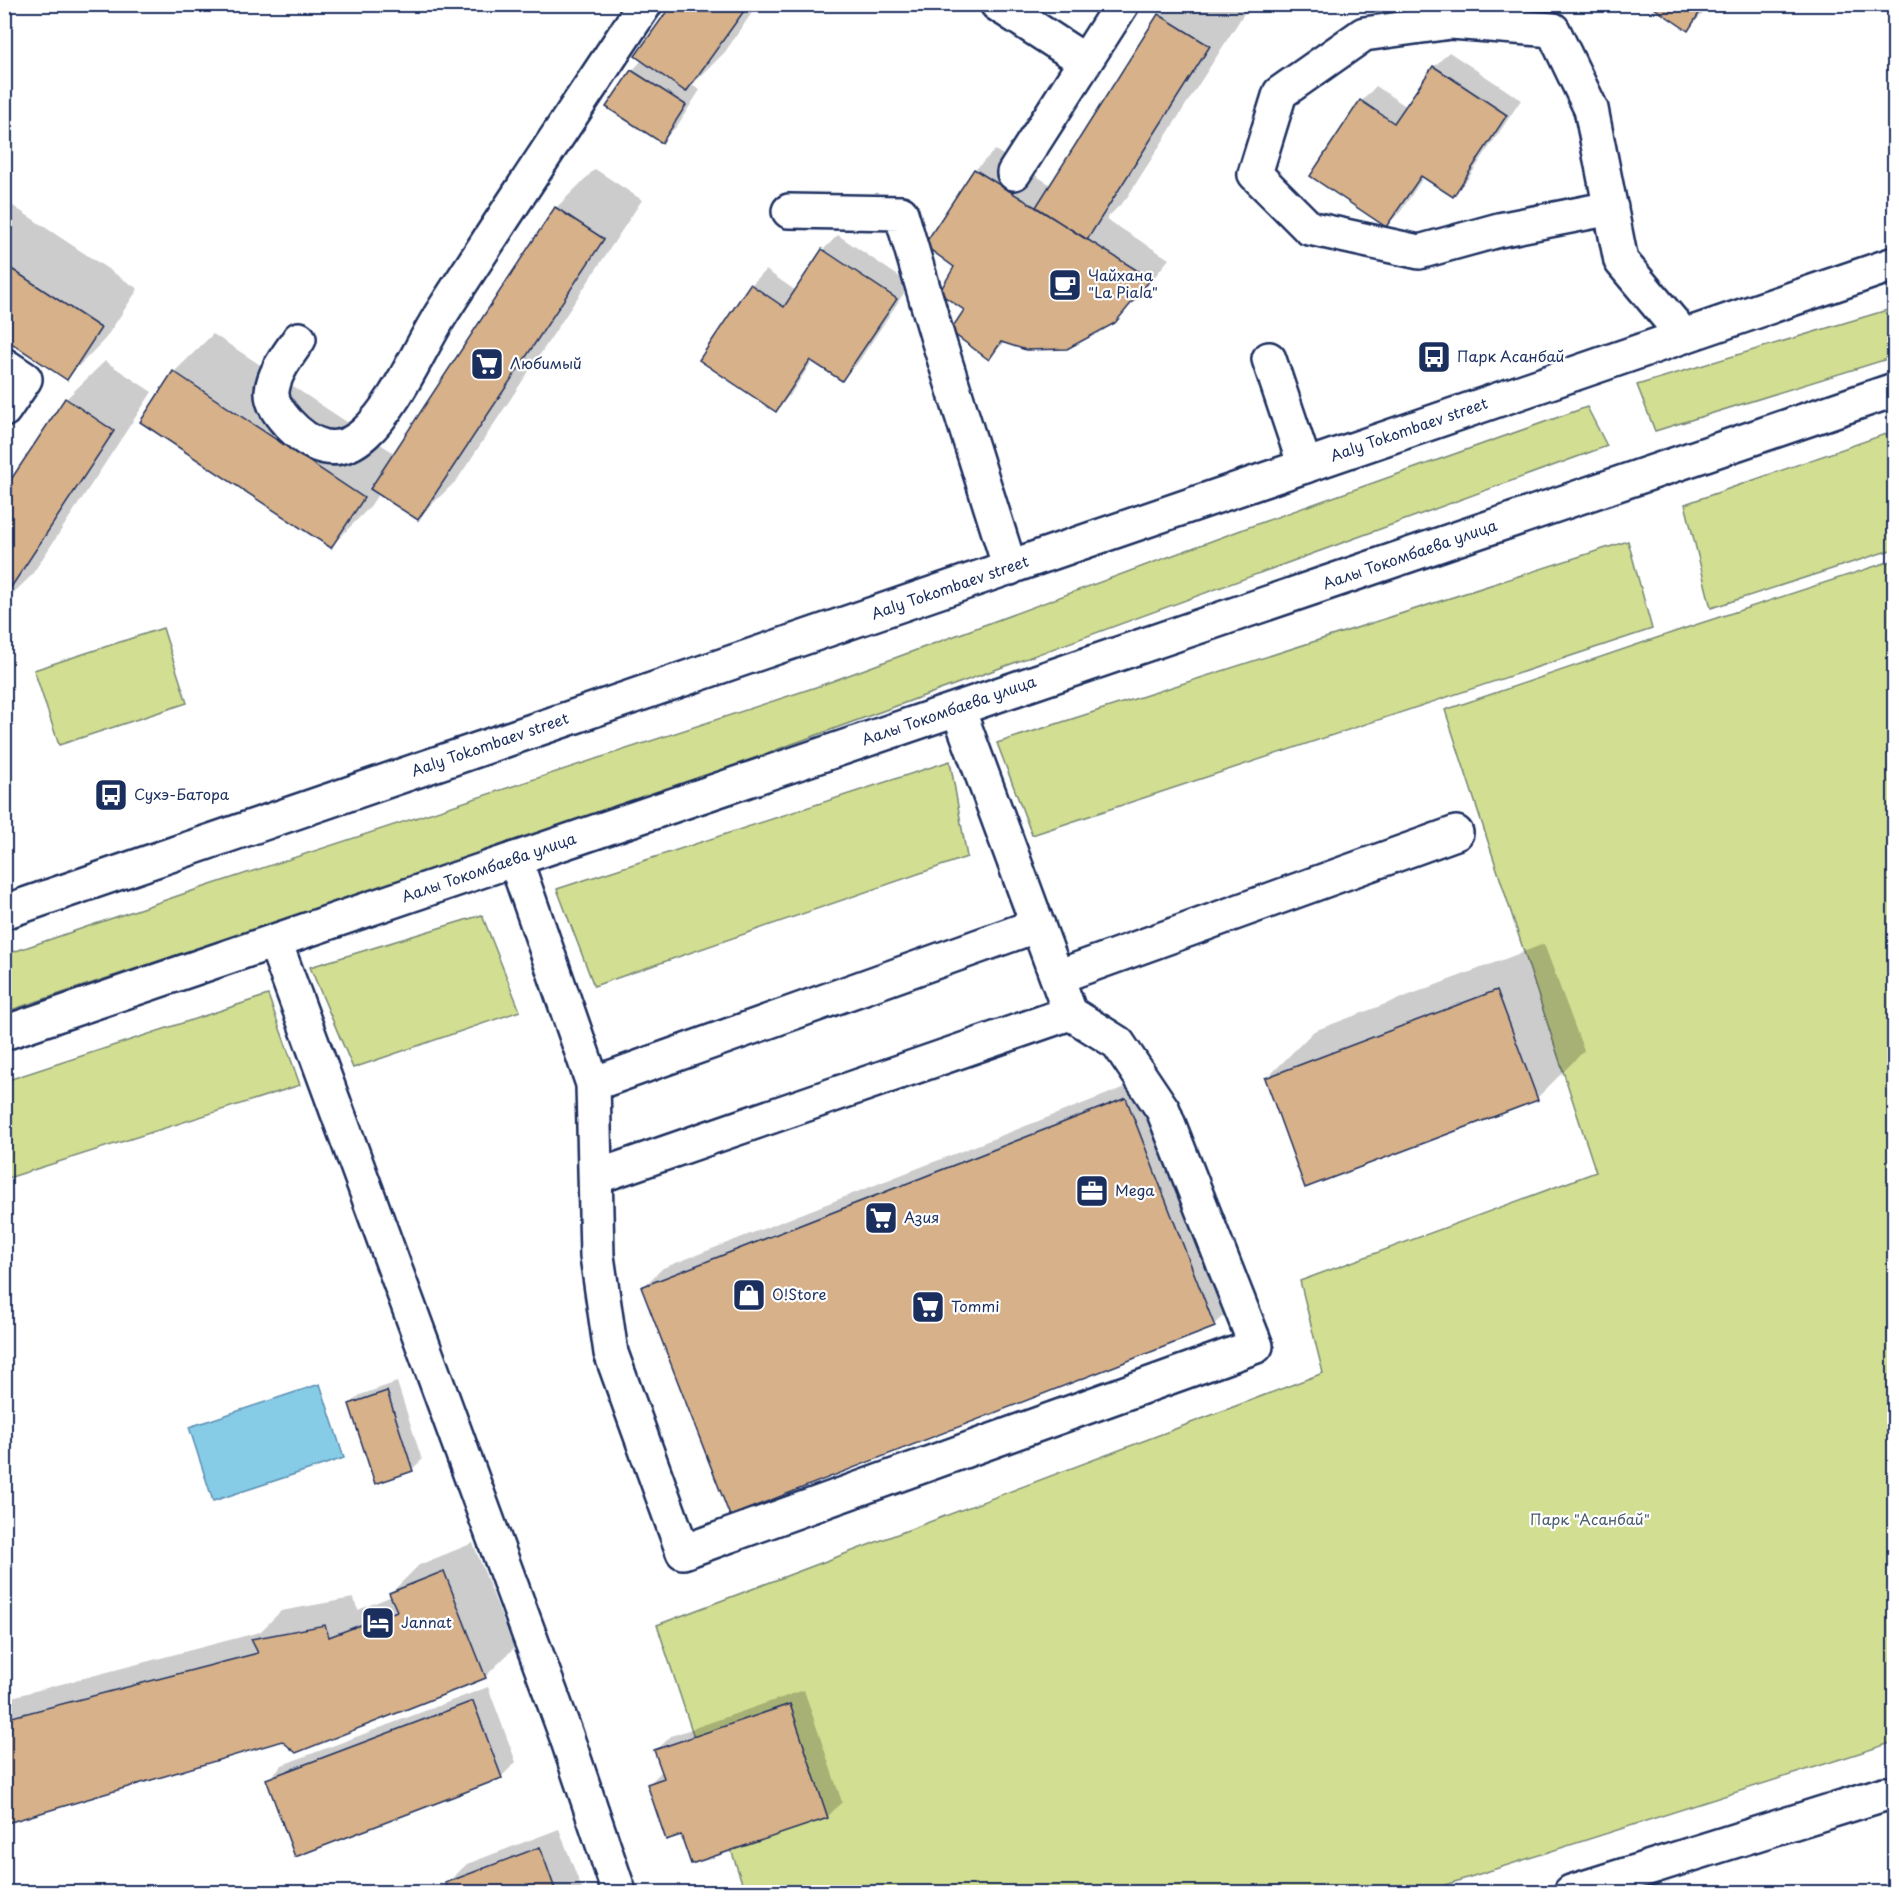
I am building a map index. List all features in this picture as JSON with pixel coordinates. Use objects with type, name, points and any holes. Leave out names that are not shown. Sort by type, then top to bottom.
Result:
[{"type":"main road","points":[[299,339],[280,368],[274,382],[272,390],[276,408],[305,440],[334,448],[349,444],[365,433],[385,411],[441,313],[645,4]]},
{"type":"main road","points":[[997,4],[1085,61]]},
{"type":"main road","points":[[1014,173],[1122,4]]},
{"type":"main road","points":[[1611,208],[1499,230],[1419,252],[1309,228],[1255,174],[1280,93],[1364,34],[1450,22],[1552,30],[1591,109],[1611,208],[1621,261],[1684,336]]},
{"type":"main road","points":[[789,211],[901,213],[1010,567]]},
{"type":"main road","name":"Aaly Tokombaev street","points":[[4,912],[1894,264]]},
{"type":"main road","points":[[1269,359],[1305,466]]},
{"type":"main road","points":[[4,366],[25,379],[4,410]]},
{"type":"main road","name":"Аалы Токомбаева улица","points":[[4,1033],[1894,390]]},
{"type":"main road","points":[[515,859],[593,1084],[597,1256],[611,1353],[683,1552],[1257,1346],[1163,1110],[1118,1043],[1070,1013],[958,708]]},
{"type":"main road","points":[[1057,977],[1456,832]]},
{"type":"main road","points":[[593,1084],[1038,925]]},
{"type":"main road","points":[[275,942],[566,1735],[619,1893]]},
{"type":"main road","points":[[596,1177],[1070,1013]]},
{"type":"main road","points":[[1571,1893],[1625,1884],[1891,1791]]},
{"type":"green space","points":[[1894,308],[1894,357],[1655,431],[1637,385]]},
{"type":"green space","points":[[1587,407],[1607,446],[601,814],[5,1012],[4,955],[189,892],[819,686],[1260,523]]},
{"type":"green space","points":[[1894,431],[1894,549],[1711,608],[1685,504]]},
{"type":"green space","points":[[1628,541],[1652,629],[1032,835],[997,743]]},
{"type":"green space","name":"Парк \"Асанбай\"","points":[[1894,560],[1894,1742],[1423,1892],[745,1892],[657,1625],[1323,1373],[1300,1281],[1596,1172],[1445,710]]},
{"type":"green space","points":[[163,628],[187,703],[59,745],[34,670]]},
{"type":"green space","points":[[950,761],[967,857],[594,986],[557,889]]},
{"type":"green space","points":[[482,915],[520,1011],[353,1068],[310,967]]},
{"type":"green space","points":[[268,995],[300,1085],[5,1179],[5,1081]]},
{"type":"water","points":[[320,1384],[344,1458],[213,1501],[189,1427]]},
{"type":"building","points":[[672,4],[749,4],[686,92],[635,56]]},
{"type":"building","points":[[1648,4],[1705,4],[1688,31]]},
{"type":"building","points":[[1158,14],[1210,46],[1087,240],[1036,207]]},
{"type":"building","points":[[1433,66],[1507,115],[1453,197],[1421,176],[1386,227],[1310,176],[1360,100],[1394,123]]},
{"type":"building","points":[[631,70],[686,105],[662,143],[606,107]]},
{"type":"building","points":[[974,169],[1151,279],[1115,323],[1067,349],[1026,350],[1001,342],[989,360],[950,331],[964,310],[939,293],[954,267],[924,245]]},
{"type":"building","points":[[555,207],[604,239],[418,520],[370,489]]},
{"type":"building","points":[[822,249],[897,299],[842,381],[810,360],[776,412],[699,360],[750,284],[784,307]]},
{"type":"building","points":[[4,264],[101,328],[67,380],[4,338]]},
{"type":"building","points":[[173,371],[364,498],[331,548],[140,422]]},
{"type":"building","points":[[65,398],[114,431],[4,598],[4,490]]},
{"type":"building","points":[[1497,990],[1538,1100],[1305,1188],[1265,1078]]},
{"type":"building","name":"Tommi","points":[[1126,1098],[1215,1327],[730,1516],[641,1287]]},
{"type":"building","points":[[387,1391],[413,1471],[375,1484],[349,1404]]},
{"type":"building","points":[[444,1571],[486,1678],[296,1753],[282,1741],[4,1824],[4,1719],[258,1653],[251,1639],[325,1625],[329,1637],[397,1611],[389,1593]]},
{"type":"building","points":[[473,1701],[502,1778],[295,1857],[266,1779]]},
{"type":"building","points":[[790,1704],[828,1818],[691,1864],[681,1835],[666,1840],[647,1784],[664,1778],[654,1750]]},
{"type":"building","points":[[540,1847],[556,1892],[449,1892],[445,1883]]},
{"type":"place","name":"Чайхана \"La Piala\"","points":[[1065,285]]},
{"type":"place","name":"Парк Асанбай","points":[[1434,357]]},
{"type":"place","name":"Любимый","points":[[487,364]]},
{"type":"place","name":"Сухэ-Батора","points":[[111,795]]},
{"type":"place","name":"Mega","points":[[1092,1191]]},
{"type":"place","name":"Азия","points":[[881,1218]]},
{"type":"place","name":"O!Store","points":[[749,1295]]},
{"type":"place","name":"Tommi","points":[[928,1307]]},
{"type":"place","name":"Jannat","points":[[378,1623]]}]
